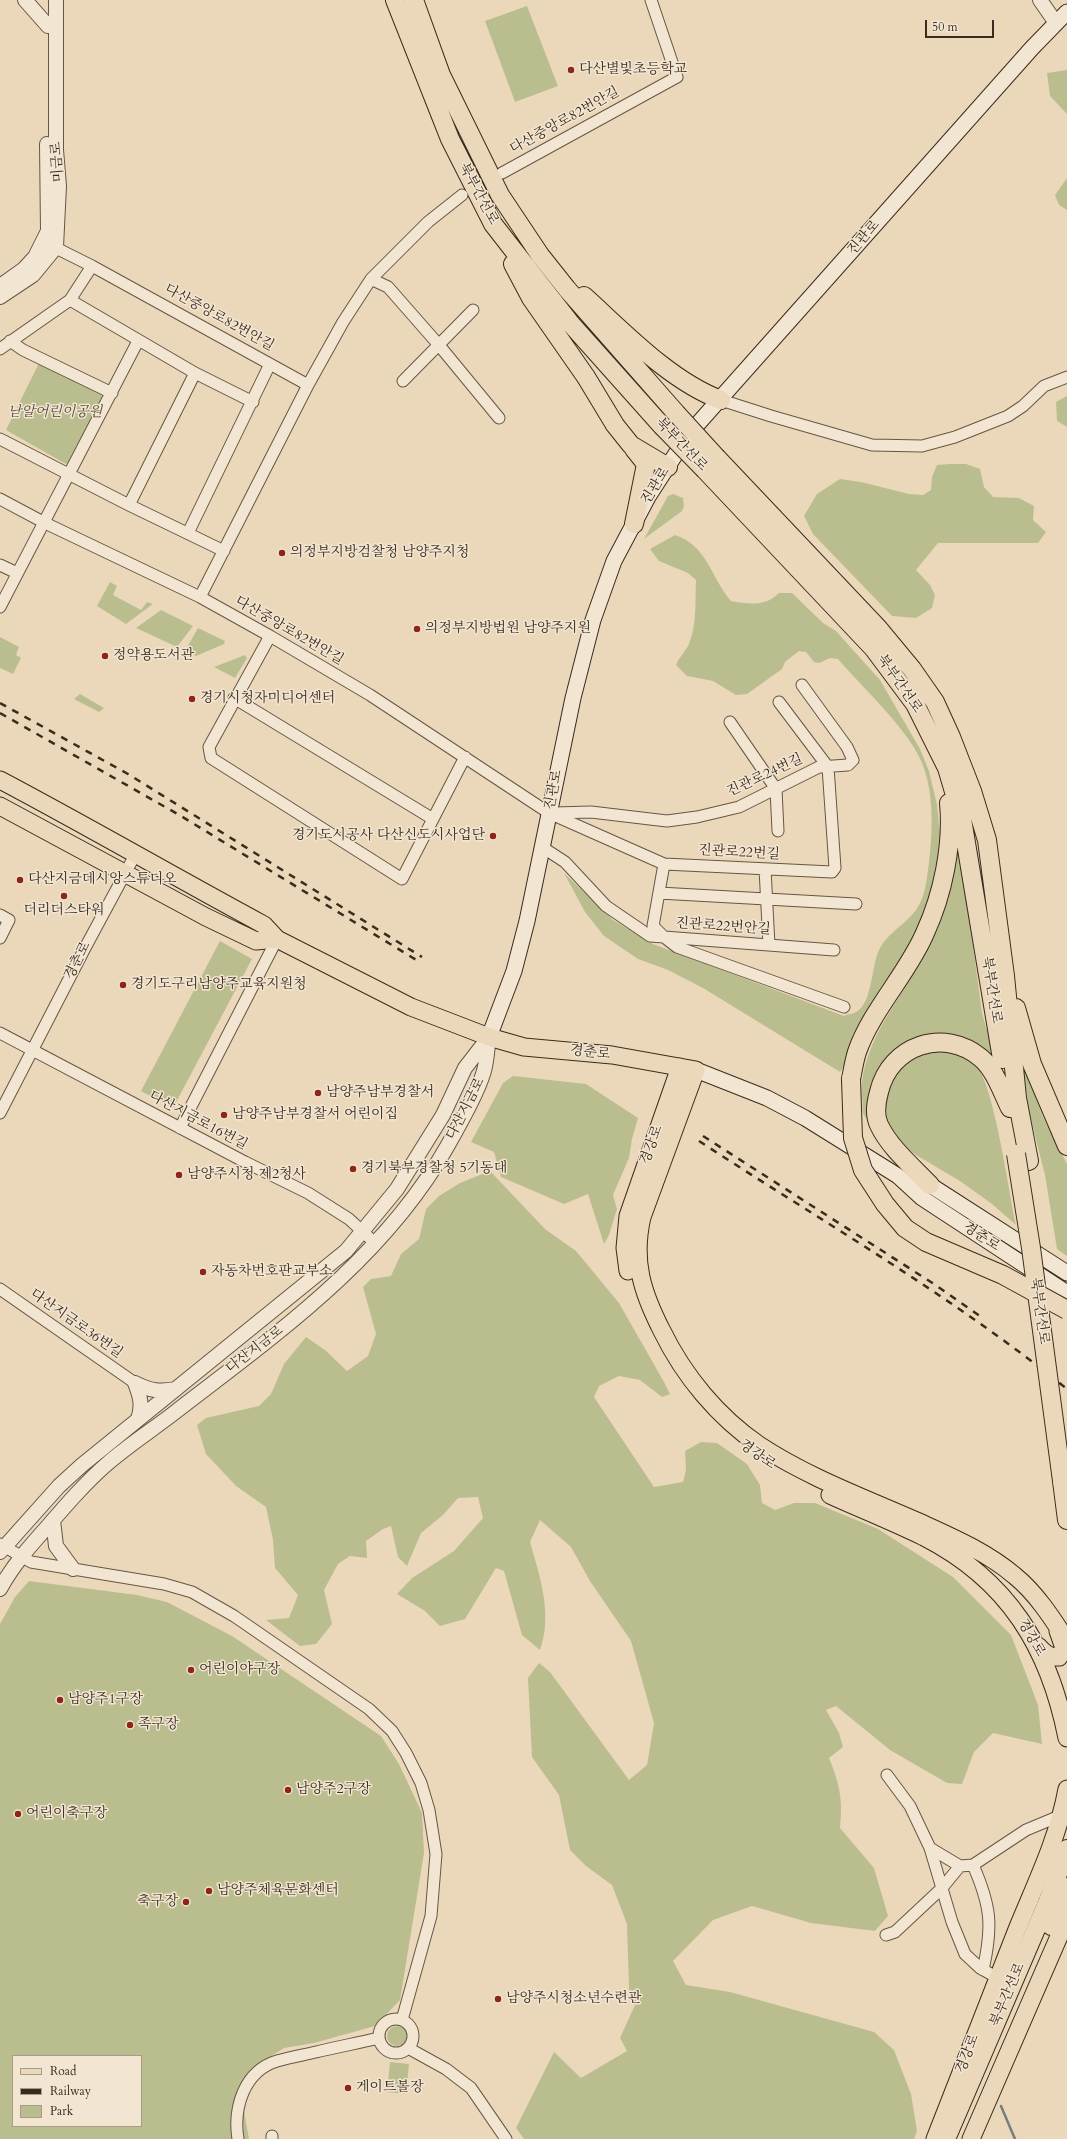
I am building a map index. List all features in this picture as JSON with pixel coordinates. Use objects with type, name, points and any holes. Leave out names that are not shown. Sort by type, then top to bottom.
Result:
[{"type":"highway","name":"북부간선로","points":[[395,0],[450,139],[493,224],[570,324],[662,426],[711,464],[878,628],[912,670],[935,702],[951,737],[972,791],[987,840],[1005,976],[1031,1248],[1067,1520]]},
{"type":"highway","name":"북부간선로","points":[[414,0],[441,75],[483,163],[500,195],[540,255],[595,323],[676,413],[711,464],[874,649],[915,704],[947,768],[962,819],[1010,1108],[1023,1157],[1067,1440]]},
{"type":"highway","points":[[493,224],[531,298],[586,378],[614,425],[646,464],[634,524]]},
{"type":"highway","points":[[540,255],[655,359],[702,393],[721,400]]},
{"type":"highway","points":[[631,445],[668,467]]},
{"type":"highway","points":[[947,768],[951,824],[935,908],[925,934],[875,1017],[857,1052],[851,1079],[853,1138],[863,1170],[885,1204],[904,1228],[926,1242],[1003,1274],[1067,1310]]},
{"type":"highway","points":[[1005,976],[1032,1064],[1067,1146]]},
{"type":"highway","points":[[930,1185],[888,1140],[878,1123],[875,1106],[880,1085],[892,1064],[908,1050],[924,1043],[946,1042],[970,1051],[982,1059],[992,1073],[1010,1108]]},
{"type":"highway","name":"북부간선로","points":[[946,2139],[1048,1901],[1067,1849]]},
{"type":"highway","name":"북부간선로","points":[[957,2139],[1001,2042],[1067,1887]]},
{"type":"main road","name":"진관로","points":[[489,1037],[514,971],[527,921],[550,813],[561,748],[593,620],[614,561],[648,497],[688,435],[721,400],[1032,48],[1067,12]]},
{"type":"main road","name":"경춘로","points":[[0,780],[100,832],[135,855],[264,924],[277,939],[411,1007],[489,1037],[524,1047],[612,1055],[688,1069],[767,1098],[805,1118],[898,1176],[922,1198],[1067,1293]]},
{"type":"main road","points":[[0,806],[126,872],[206,917],[256,941],[277,939]]},
{"type":"main road","name":"경강로","points":[[688,1069],[642,1217],[637,1252],[640,1278],[650,1307],[672,1353],[697,1387],[722,1414],[760,1446],[793,1465],[941,1532],[983,1554],[1014,1575],[1032,1592],[1067,1641]]},
{"type":"main road","name":"경강로","points":[[688,1069],[626,1222],[625,1248],[629,1274],[642,1313],[659,1349],[688,1393],[718,1425],[748,1450],[786,1474],[925,1538],[962,1561],[1007,1602],[1024,1622],[1038,1646],[1061,1707],[1067,1738]]},
{"type":"main road","name":"경춘로","points":[[898,1176],[930,1185],[1067,1273]]},
{"type":"main road","points":[[1007,1602],[1005,1593],[1011,1588],[1032,1592]]},
{"type":"main road","points":[[1038,1646],[1046,1654],[1053,1658],[1059,1657],[1062,1654],[1064,1648],[1056,1624]]},
{"type":"main road","name":"경강로","points":[[935,2139],[990,1974],[1065,1815],[1067,1789]]},
{"type":"main road","points":[[970,2139],[1067,1918]]},
{"type":"street","points":[[25,0],[48,26]]},
{"type":"street","name":"미금로","points":[[48,0],[48,231],[50,245]]},
{"type":"street","name":"미금로","points":[[0,297],[33,275],[50,245],[59,186],[56,150],[56,0]]},
{"type":"street","name":"다산중앙로82번안길","points":[[502,173],[677,77],[651,0]]},
{"type":"street","points":[[1040,0],[1056,24]]},
{"type":"street","points":[[200,597],[308,385],[343,322],[371,279],[428,222],[462,195]]},
{"type":"street","name":"미금로","points":[[0,286],[24,269],[50,245]]},
{"type":"street","name":"다산중앙로82번안길","points":[[50,245],[200,324],[308,385]]},
{"type":"street","points":[[0,349],[70,300],[92,266]]},
{"type":"street","points":[[371,279],[388,287],[438,344],[499,418]]},
{"type":"street","points":[[70,300],[138,341],[253,402]]},
{"type":"street","points":[[403,382],[438,344],[473,310]]},
{"type":"street","points":[[10,341],[24,350],[112,393]]},
{"type":"street","points":[[0,607],[45,523],[138,341]]},
{"type":"street","points":[[188,533],[253,402],[270,364]]},
{"type":"street","points":[[129,505],[195,372]]},
{"type":"street","points":[[721,400],[872,445],[922,446],[955,437],[1008,416],[1023,406],[1044,386],[1067,376]]},
{"type":"street","points":[[0,439],[129,505],[224,551]]},
{"type":"street","name":"다산중앙로82번안길","points":[[0,499],[45,523],[200,597],[270,636],[370,695],[550,813]]},
{"type":"street","points":[[0,565],[17,573]]},
{"type":"street","points":[[270,636],[234,698],[209,747],[211,758],[402,878],[465,757]]},
{"type":"street","name":"진관로24번길","points":[[550,813],[591,812],[675,820],[697,817],[739,807],[819,767],[848,765],[853,760],[847,747],[802,685]]},
{"type":"street","points":[[234,698],[433,819]]},
{"type":"street","points":[[779,702],[828,767]]},
{"type":"street","points":[[730,722],[776,789],[778,831]]},
{"type":"street","name":"진관로22번길","points":[[550,813],[664,864],[832,872],[835,868],[828,767]]},
{"type":"street","points":[[542,847],[565,862],[606,906],[650,936],[664,937],[677,948],[844,1008]]},
{"type":"street","name":"경춘로","points":[[32,1051],[135,855]]},
{"type":"street","name":"진관로22번안길","points":[[664,864],[653,926],[664,937],[834,950]]},
{"type":"street","points":[[765,869],[769,945]]},
{"type":"street","points":[[659,893],[856,904]]},
{"type":"street","points":[[0,915],[9,920],[0,938]]},
{"type":"street","points":[[180,1128],[277,939]]},
{"type":"street","name":"다산지금로16번길","points":[[0,1034],[308,1193],[349,1218],[376,1244]]},
{"type":"street","name":"다산지금로","points":[[1,1548],[59,1486],[138,1419],[346,1251],[397,1189],[421,1154],[443,1115],[465,1068],[489,1037]]},
{"type":"street","name":"다산지금로","points":[[0,1589],[20,1556],[85,1484],[108,1463],[272,1337],[357,1264],[376,1244],[411,1203],[440,1159],[457,1129],[484,1074],[489,1037]]},
{"type":"street","points":[[0,1113],[32,1051]]},
{"type":"street","name":"다산지금로36번길","points":[[0,1289],[135,1383]]},
{"type":"street","points":[[135,1383],[153,1391],[161,1392],[176,1389]]},
{"type":"street","points":[[135,1383],[142,1409],[138,1419]]},
{"type":"street","points":[[54,1520],[56,1546],[73,1569]]},
{"type":"street","points":[[1,1548],[31,1562],[164,1584],[192,1592],[234,1616],[369,1709],[392,1731],[406,1753],[421,1783],[429,1810],[436,1854],[431,1916],[402,2020]]},
{"type":"street","points":[[887,1775],[910,1806],[930,1848],[952,1922],[965,1954],[990,1974]]},
{"type":"street","points":[[930,1848],[960,1866],[973,1865],[1026,1830],[1065,1815]]},
{"type":"street","points":[[973,1865],[985,1893],[990,1920],[990,1974]]},
{"type":"street","points":[[886,1935],[896,1932],[942,1888],[960,1866]]},
{"type":"street","points":[[391,2019],[402,2020],[407,2023],[413,2033],[413,2039],[408,2048],[402,2052],[391,2052],[382,2046],[379,2038],[380,2031],[386,2022],[391,2019]]},
{"type":"street","points":[[238,2139],[236,2118],[238,2102],[244,2089],[258,2072],[275,2061],[379,2038]]},
{"type":"street","points":[[408,2048],[446,2069],[471,2088],[506,2139]]},
{"type":"green space","points":[[527,6],[558,86],[515,102],[485,21]]},
{"type":"green space","points":[[1067,70],[1067,114],[1050,96],[1047,73]]},
{"type":"green space","points":[[1067,178],[1067,210],[1059,205],[1055,195]]},
{"type":"green space","name":"낟알어린이공원","points":[[39,363],[101,394],[103,400],[71,462],[66,464],[6,430]]},
{"type":"green space","points":[[1067,396],[1067,427],[1057,421],[1056,402]]},
{"type":"green space","points":[[966,464],[980,469],[984,487],[993,497],[1019,498],[1034,506],[1033,520],[1046,532],[1038,543],[938,543],[916,570],[930,585],[935,595],[932,608],[916,618],[892,616],[813,534],[804,516],[817,494],[840,479],[861,482],[909,494],[923,495],[931,490],[932,477],[937,465]]},
{"type":"green space","points":[[673,494],[683,498],[684,506],[682,511],[644,539],[668,496]]},
{"type":"green space","points":[[675,535],[686,540],[702,555],[731,601],[756,603],[768,601],[779,593],[792,593],[823,623],[836,631],[880,680],[920,749],[929,771],[937,805],[941,843],[936,877],[925,917],[847,1064],[840,1072],[703,988],[668,970],[638,959],[604,936],[585,912],[564,873],[613,920],[653,944],[844,1016],[855,1013],[862,1007],[869,992],[877,955],[880,948],[889,936],[916,910],[924,891],[931,842],[932,819],[930,796],[926,773],[916,750],[907,737],[884,709],[838,659],[830,658],[819,663],[814,662],[806,652],[799,651],[785,662],[782,669],[747,694],[736,695],[713,681],[687,676],[676,665],[688,647],[692,636],[695,612],[696,580],[688,573],[659,561],[650,549]]},
{"type":"green space","points":[[110,582],[117,586],[113,595],[141,610],[147,602],[153,604],[126,624],[97,606]]},
{"type":"green space","points":[[161,610],[193,626],[177,647],[136,628]]},
{"type":"green space","points":[[198,628],[225,641],[224,644],[196,656],[185,651]]},
{"type":"green space","points":[[0,637],[19,647],[16,655],[21,658],[13,674],[0,668]]},
{"type":"green space","points":[[245,655],[247,658],[235,678],[214,667]]},
{"type":"green space","points":[[80,694],[104,708],[99,712],[74,699]]},
{"type":"green space","points":[[956,829],[982,1013],[995,1058],[976,1043],[948,1035],[920,1036],[905,1044],[874,1127],[863,1113],[863,1077],[868,1056],[877,1035],[923,958],[939,926],[953,871]]},
{"type":"green space","points":[[220,941],[252,959],[173,1108],[141,1091]]},
{"type":"green space","points":[[942,1048],[968,1058],[975,1064],[982,1075],[988,1092],[1000,1140],[1016,1225],[992,1204],[960,1181],[916,1155],[894,1139],[883,1123],[881,1088],[904,1056]]},
{"type":"green space","points":[[1021,1059],[1043,1117],[1067,1164],[1067,1256],[1057,1249],[1045,1175],[1028,1108]]},
{"type":"green space","points":[[513,1076],[586,1084],[638,1118],[632,1139],[629,1158],[613,1195],[617,1209],[609,1235],[604,1244],[588,1194],[564,1204],[501,1177],[494,1152],[471,1142],[503,1083]]},
{"type":"green space","points":[[490,1171],[545,1229],[576,1251],[619,1303],[664,1382],[670,1394],[662,1397],[640,1380],[619,1376],[599,1386],[594,1397],[654,1487],[683,1482],[686,1470],[685,1451],[701,1442],[717,1443],[747,1464],[760,1485],[762,1503],[775,1510],[794,1503],[815,1503],[878,1529],[953,1577],[1011,1635],[1038,1705],[1042,1744],[993,1733],[974,1752],[962,1784],[947,1783],[890,1750],[836,1706],[826,1710],[839,1733],[843,1747],[829,1758],[836,1776],[840,1793],[840,1828],[874,1868],[888,1916],[875,1931],[811,1923],[752,1906],[713,1920],[673,1961],[686,1985],[730,1992],[874,2032],[894,2050],[911,2094],[917,2131],[914,2139],[524,2139],[516,2128],[554,2052],[581,2078],[627,2051],[620,2038],[635,2005],[629,1989],[627,1924],[612,1885],[586,1866],[570,1850],[559,1795],[532,1757],[528,1678],[539,1663],[550,1672],[629,1780],[647,1765],[654,1723],[631,1641],[590,1581],[571,1547],[540,1520],[530,1542],[544,1596],[545,1623],[544,1636],[540,1650],[522,1635],[504,1571],[496,1568],[465,1619],[440,1626],[425,1611],[397,1594],[412,1578],[454,1551],[483,1518],[478,1497],[458,1498],[443,1515],[421,1533],[407,1566],[398,1557],[391,1526],[383,1529],[366,1541],[367,1558],[350,1556],[338,1564],[324,1590],[332,1624],[316,1644],[300,1646],[266,1620],[289,1618],[298,1595],[275,1568],[273,1540],[266,1507],[236,1486],[206,1454],[197,1425],[206,1418],[259,1406],[271,1394],[284,1364],[306,1337],[325,1350],[347,1371],[368,1356],[376,1334],[363,1287],[371,1279],[391,1276],[401,1254],[419,1239],[426,1209],[439,1196],[460,1183]]},
{"type":"green space","name":"남양주체육문화센터","points":[[29,1581],[137,1595],[167,1602],[232,1636],[381,1736],[399,1764],[422,1813],[424,1853],[400,2000],[375,2026],[314,2043],[284,2048],[265,2060],[240,2088],[249,2139],[0,2139],[0,1624],[15,1597]]},
{"type":"green space","points":[[397,2026],[404,2029],[407,2036],[404,2043],[397,2046],[390,2043],[387,2036],[390,2029]]},
{"type":"green space","points":[[390,2062],[409,2064],[406,2094],[387,2092]]},
{"type":"waterway","points":[[1001,2106],[1015,2139]]},
{"type":"railway","points":[[0,703],[128,774],[422,957]]},
{"type":"railway","points":[[0,713],[181,816],[418,961]]},
{"type":"railway","points":[[703,1136],[934,1284],[984,1319]]},
{"type":"railway","points":[[699,1141],[933,1291],[978,1322],[1067,1389]]},
{"type":"place","name":"다산별빛초등학교","points":[[571,70]]},
{"type":"place","name":"의정부지방검찰청 남양주지청","points":[[282,553]]},
{"type":"place","name":"의정부지방법원 남양주지원","points":[[417,629]]},
{"type":"place","name":"정약용도서관","points":[[105,656]]},
{"type":"place","name":"경기시청자미디어센터","points":[[192,699]]},
{"type":"place","name":"경기도시공사 다산신도시사업단","points":[[493,836]]},
{"type":"place","name":"다산지금데시앙스튜디오","points":[[20,880]]},
{"type":"place","name":"더리더스타워","points":[[64,896]]},
{"type":"place","name":"경기도구리남양주교육지원청","points":[[123,985]]},
{"type":"place","name":"남양주남부경찰서","points":[[318,1093]]},
{"type":"place","name":"남양주남부경찰서 어린이집","points":[[224,1115]]},
{"type":"place","name":"경기북부경찰청 5기동대","points":[[353,1169]]},
{"type":"place","name":"남양주시청 제2청사","points":[[179,1175]]},
{"type":"place","name":"자동차번호판교부소","points":[[203,1272]]},
{"type":"place","name":"어린이야구장","points":[[191,1670]]},
{"type":"place","name":"남양주1구장","points":[[60,1700]]},
{"type":"place","name":"족구장","points":[[130,1725]]},
{"type":"place","name":"남양주2구장","points":[[288,1790]]},
{"type":"place","name":"어린이축구장","points":[[18,1814]]},
{"type":"place","name":"남양주체육문화센터","points":[[209,1891]]},
{"type":"place","name":"축구장","points":[[186,1902]]},
{"type":"place","name":"남양주시청소년수련관","points":[[498,1999]]},
{"type":"place","name":"게이트볼장","points":[[348,2088]]}]
